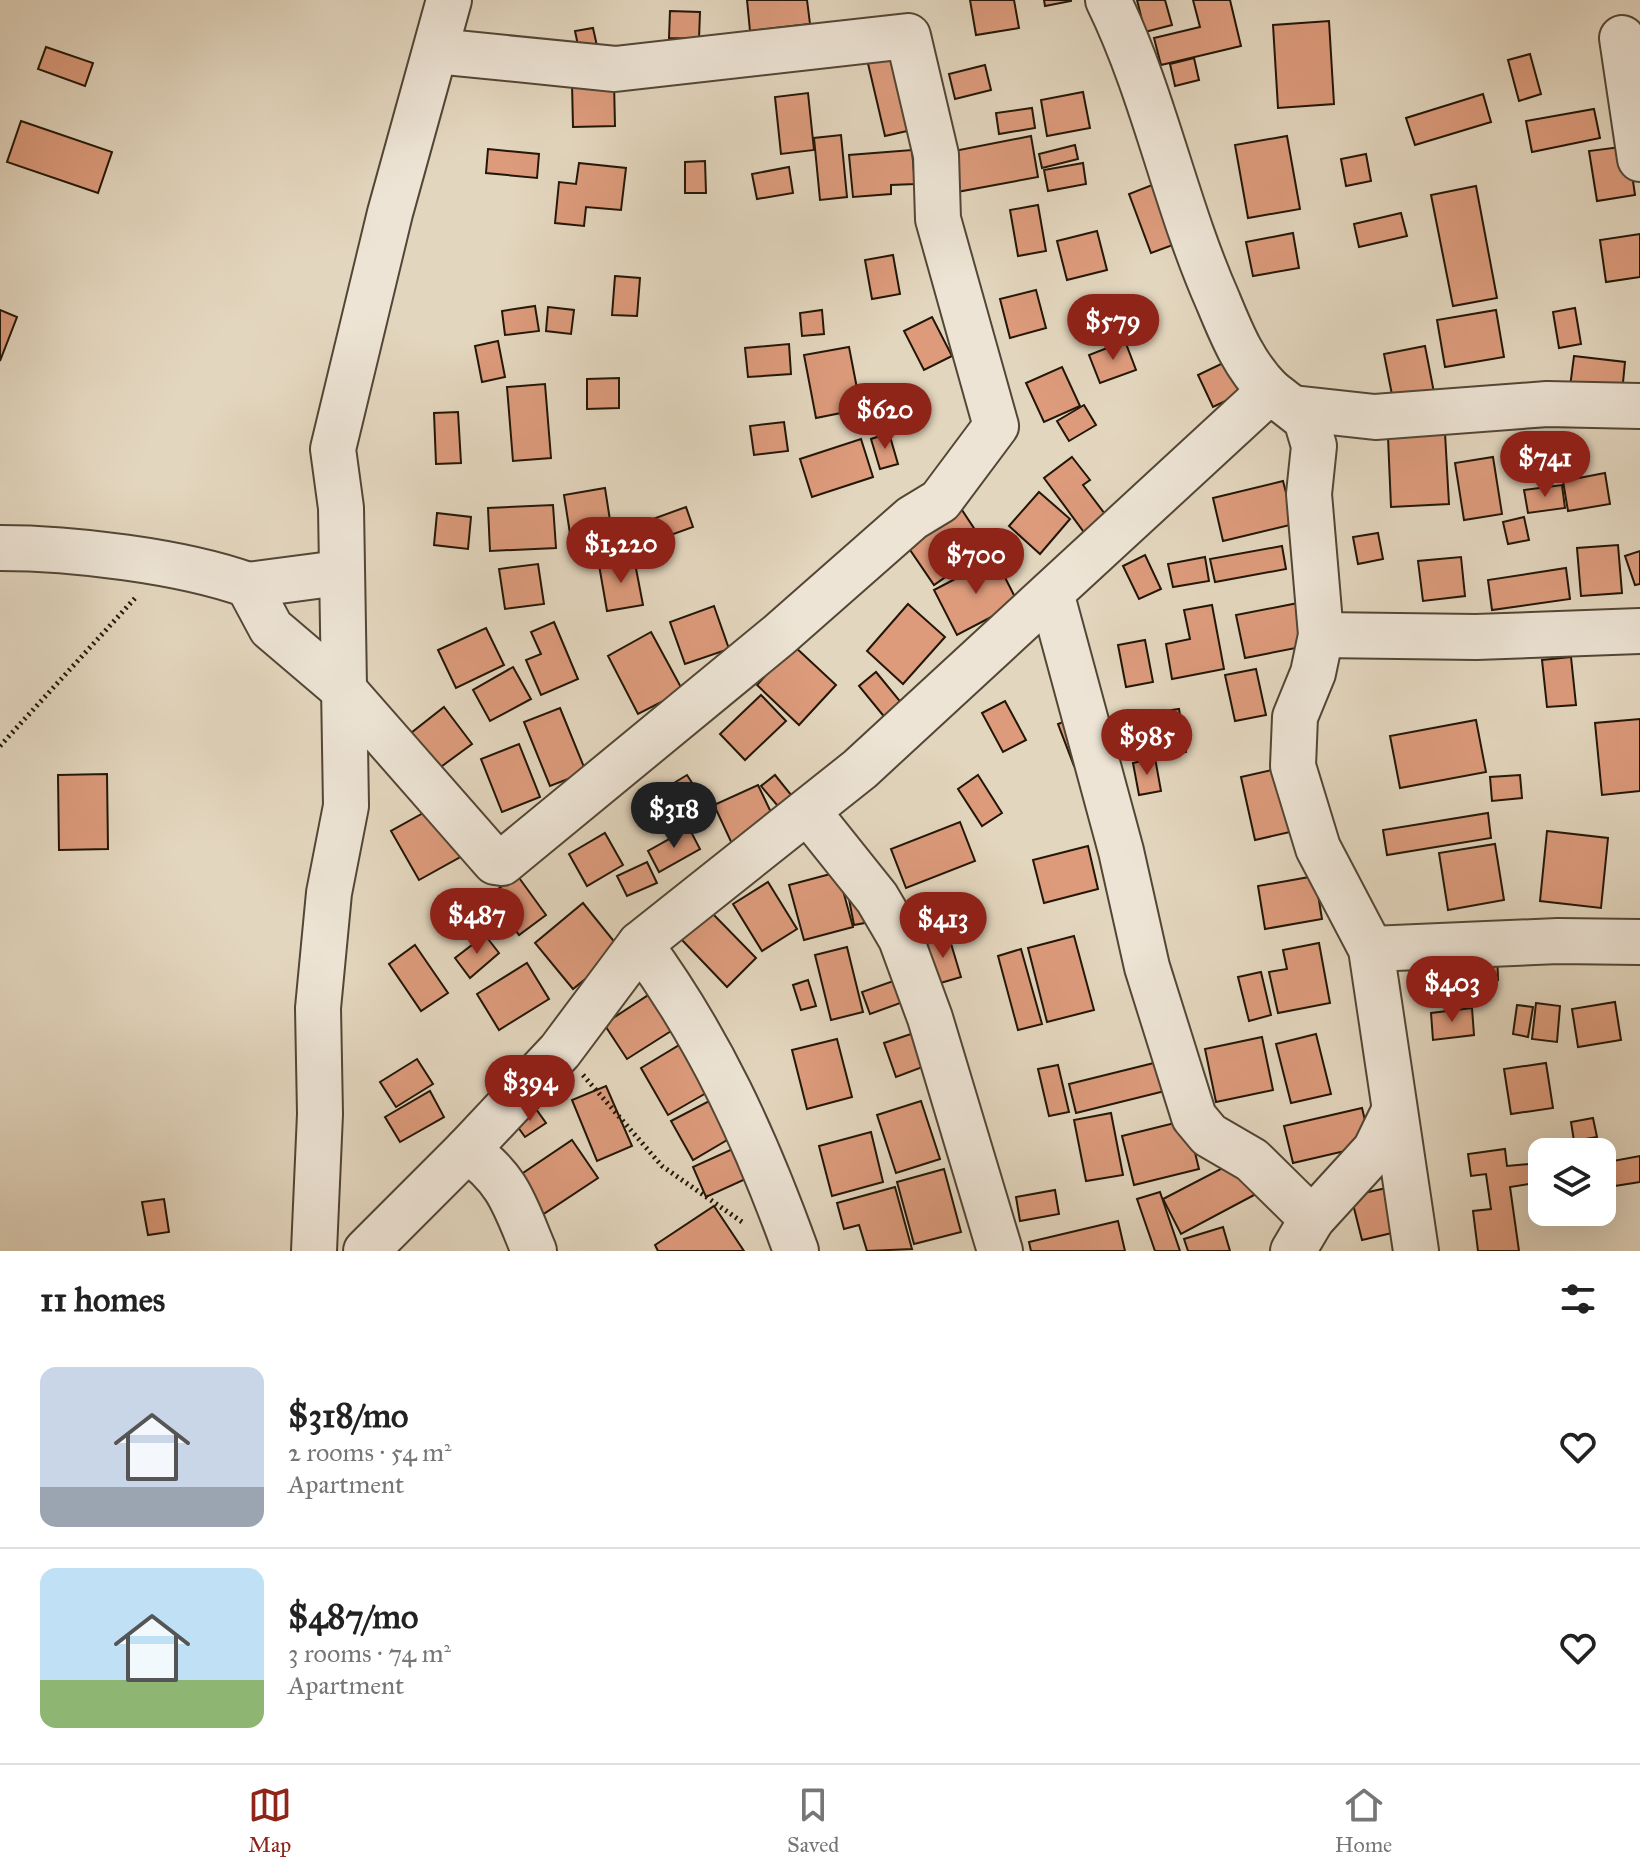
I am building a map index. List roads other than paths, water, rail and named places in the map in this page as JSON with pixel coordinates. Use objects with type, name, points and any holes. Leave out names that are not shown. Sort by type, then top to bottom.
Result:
[{"type":"street","points":[[314,1251],[320,1114],[318,1008],[329,893],[346,806],[345,691],[339,573],[341,508],[333,449],[390,213],[449,0]]},
{"type":"street","points":[[1108,0],[1123,29],[1177,197],[1240,354],[1282,400],[1306,419],[1314,436],[1309,494],[1321,635],[1313,673],[1295,717],[1293,766],[1318,848],[1371,949],[1390,1140],[1416,1251]]},
{"type":"street","points":[[248,585],[271,628],[345,691],[495,862],[502,863],[779,635],[912,518],[940,501],[996,426],[938,219],[936,155],[908,36],[615,69],[436,51]]},
{"type":"street","points":[[1622,38],[1640,159]]},
{"type":"street","points":[[1282,400],[1375,417],[1547,404],[1640,406]]},
{"type":"street","points":[[366,1251],[560,1051],[640,944],[809,813],[1052,596],[1282,400]]},
{"type":"street","points":[[0,548],[31,548],[207,570],[248,585],[339,573]]},
{"type":"street","points":[[1052,596],[1121,851],[1147,967],[1194,1117],[1209,1135],[1252,1160],[1302,1241],[1390,1140]]},
{"type":"street","points":[[1321,635],[1476,637],[1640,631]]},
{"type":"street","points":[[809,813],[877,898],[901,939],[930,1018],[1000,1251]]},
{"type":"street","points":[[1371,949],[1558,941],[1640,942]]},
{"type":"street","points":[[640,944],[679,997],[721,1071],[763,1160],[796,1251]]},
{"type":"street","points":[[467,1150],[493,1168],[510,1196],[534,1251]]}]
